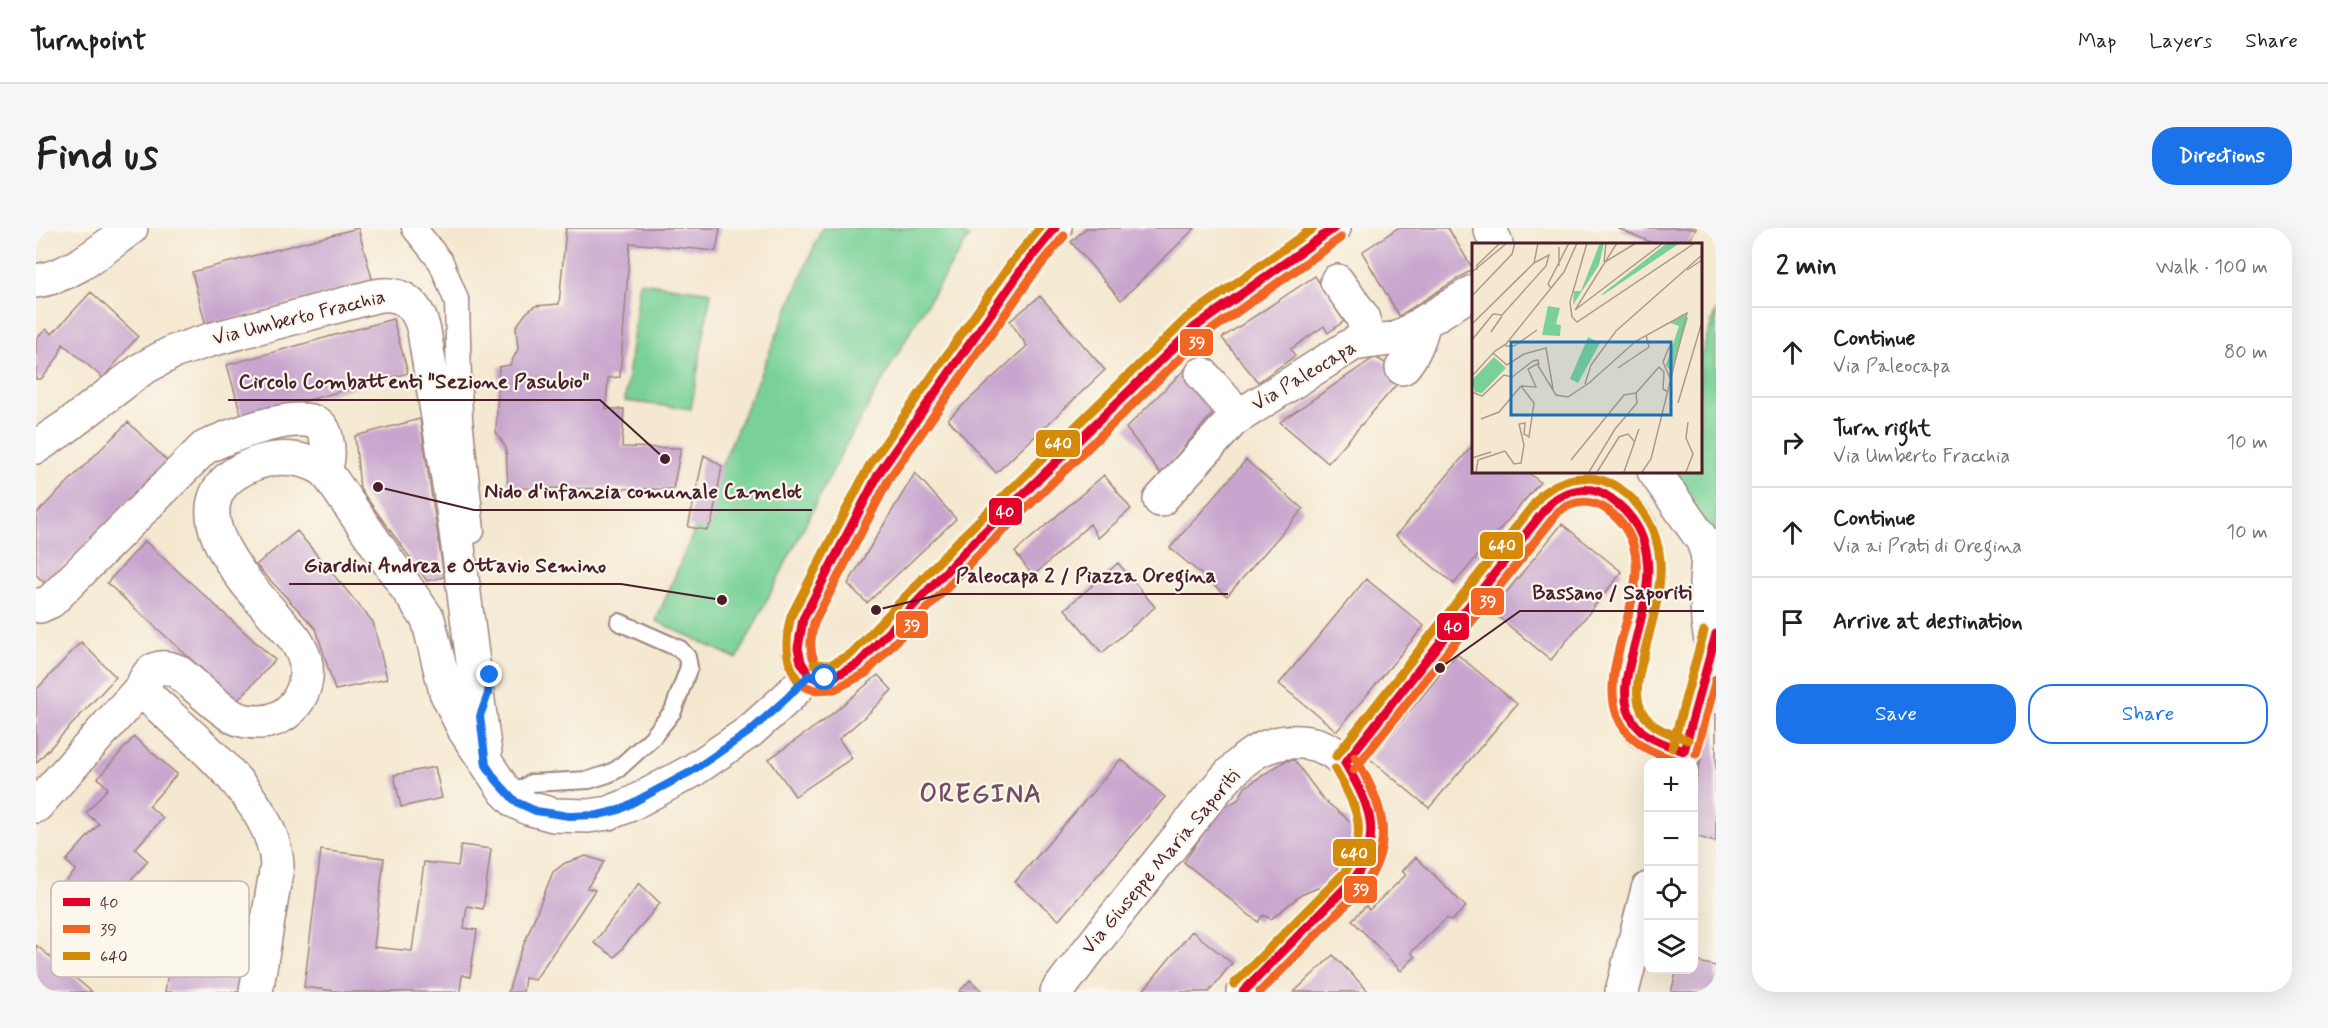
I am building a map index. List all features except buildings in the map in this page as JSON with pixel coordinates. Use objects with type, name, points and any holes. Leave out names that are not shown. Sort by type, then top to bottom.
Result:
[{"type":"street","points":[[36,281],[63,275],[131,228]]},
{"type":"street","points":[[414,228],[441,262],[457,302],[460,419],[490,675],[488,694],[480,716]]},
{"type":"street","points":[[1055,228],[1022,269],[879,473],[803,619],[799,632],[798,651],[800,661],[809,675],[816,678],[833,677],[858,664],[970,546],[1195,327],[1334,228]]},
{"type":"street","points":[[1490,228],[1496,243]]},
{"type":"street","points":[[1337,281],[1362,316],[1369,341]]},
{"type":"street","name":"Via Paleocapa","points":[[1160,500],[1239,416],[1353,344],[1398,338],[1472,293]]},
{"type":"street","name":"Via Umberto Fracchia","points":[[36,447],[142,369],[173,352],[210,339],[375,296],[391,294],[399,296],[415,310],[424,331],[453,509],[486,765]]},
{"type":"street","points":[[1402,368],[1416,348],[1424,322]]},
{"type":"street","points":[[1202,374],[1239,416]]},
{"type":"street","points":[[36,605],[40,606],[51,601],[204,448],[225,438],[266,425],[312,421],[321,427],[326,438],[328,453],[325,470]]},
{"type":"street","points":[[36,806],[142,687],[155,669],[166,667],[182,675],[234,717],[247,721],[280,719],[296,705],[301,696],[306,675],[306,663],[302,651],[296,639],[223,550],[212,510],[214,498],[222,487],[240,471],[257,463],[280,459],[312,462],[325,470],[428,620],[446,692],[465,731],[486,765],[516,802],[536,811],[569,816],[598,815],[619,810],[692,771],[749,732],[809,675]]},
{"type":"street","points":[[1345,763],[1551,502],[1561,494],[1587,489],[1601,493],[1626,508],[1642,533],[1647,549],[1647,587],[1629,668],[1626,689],[1627,706],[1632,721],[1645,736],[1682,757],[1714,641],[1708,622],[1706,583],[1708,556],[1703,541],[1655,472]]},
{"type":"street","points":[[142,687],[151,699],[236,780],[260,812],[275,845],[278,866],[256,992]]},
{"type":"street","name":"Via Giuseppe Maria Saporiti","points":[[1057,992],[1221,784],[1254,753],[1278,743],[1319,745],[1345,763],[1364,797],[1371,818],[1372,838],[1366,860],[1355,878],[1243,992]]},
{"type":"street","points":[[1622,992],[1644,905]]},
{"type":"lane","points":[[516,802],[524,788],[531,783],[589,780],[618,769],[652,738],[673,711],[689,667],[687,657],[680,649],[619,622]]},
{"type":"green space","points":[[822,228],[951,228],[969,237],[921,313],[843,450],[737,659],[656,621]]},
{"type":"green space","points":[[640,282],[711,292],[691,409],[625,401]]},
{"type":"green space","points":[[1716,310],[1716,544],[1662,472],[1701,472],[1701,355]]},
{"type":"transit line","name":"640","points":[[799,682],[794,674],[787,650],[791,616],[869,466],[1012,262],[1040,228]]},
{"type":"transit line","name":"40","points":[[809,675],[801,662],[798,648],[803,619],[879,473],[1022,269],[1055,228]]},
{"type":"transit line","name":"640","points":[[814,664],[830,665],[851,654],[962,537],[1187,318],[1313,228]]},
{"type":"transit line","name":"40","points":[[809,675],[816,678],[833,677],[858,664],[970,546],[1195,327],[1334,228]]},
{"type":"transit line","name":"39","points":[[819,668],[815,663],[811,647],[814,623],[889,479],[1032,276],[1064,236]]},
{"type":"transit line","name":"39","points":[[804,686],[814,690],[835,689],[866,673],[979,554],[1203,336],[1341,238]]},
{"type":"transit line","name":"640","points":[[1336,756],[1542,494],[1563,482],[1583,478],[1602,480],[1620,489],[1635,502],[1656,538],[1660,560],[1660,582],[1639,675],[1637,689],[1639,704],[1642,712],[1652,724],[1665,732],[1688,740]]},
{"type":"transit line","name":"40","points":[[1345,763],[1551,502],[1565,494],[1580,490],[1595,491],[1610,498],[1628,513],[1639,530],[1646,549],[1647,588],[1628,673],[1626,703],[1632,719],[1643,732],[1658,741],[1684,751]]},
{"type":"transit line","name":"39","points":[[1354,770],[1559,511],[1582,502],[1606,509],[1626,530],[1635,554],[1635,580],[1616,663],[1613,690],[1617,715],[1628,733],[1642,746],[1669,758]]},
{"type":"transit line","name":"640","points":[[1672,748],[1704,631]]},
{"type":"transit line","name":"40","points":[[1684,751],[1716,634]]},
{"type":"transit line","name":"39","points":[[1696,754],[1716,679]]},
{"type":"transit line","name":"39","points":[[1260,992],[1364,886],[1374,869],[1383,837],[1382,821],[1372,790],[1355,757]]},
{"type":"transit line","name":"40","points":[[1243,992],[1355,878],[1364,862],[1369,847],[1370,820],[1367,806],[1345,763]]},
{"type":"transit line","name":"640","points":[[1234,984],[1346,871],[1353,857],[1359,831],[1357,819],[1349,795],[1335,769]]},
{"type":"place","name":"Circolo Combattenti \"Sezione Pasubio\"","points":[[665,459]]},
{"type":"place","name":"Nido d'infanzia comunale Camelot","points":[[378,487]]},
{"type":"place","name":"Giardini Andrea e Ottavio Semino","points":[[722,600]]},
{"type":"place","name":"Paleocapa 2 / Piazza Oregina","points":[[876,610]]},
{"type":"place","name":"Bassano / Saporiti","points":[[1440,668]]},
{"type":"district","name":"OREGINA","points":[[981,795]]},
{"type":"route","points":[[490,675],[488,694],[480,716],[486,765],[516,802],[536,811],[569,816],[598,815],[619,810],[669,784],[749,732],[773,712],[809,675],[825,678]]}]
